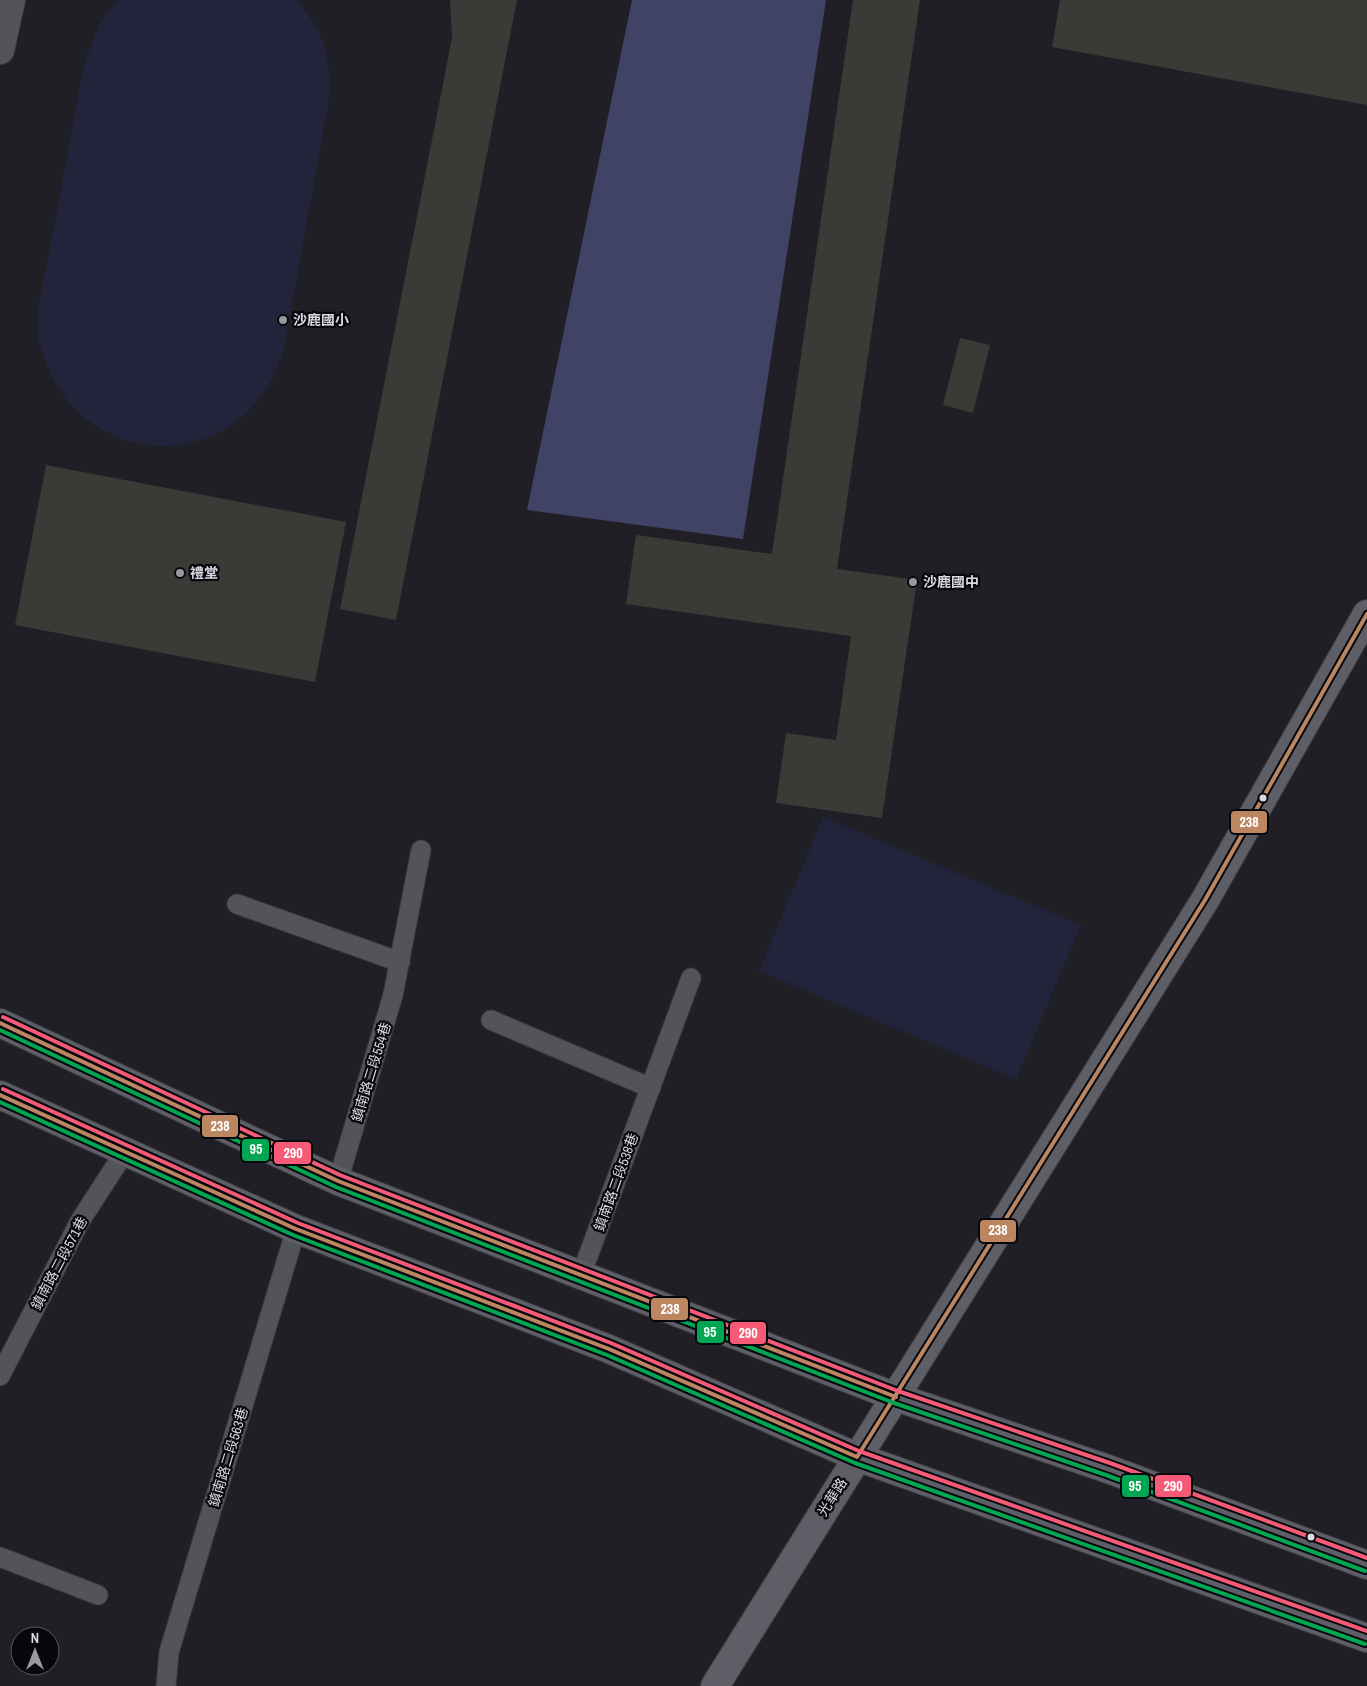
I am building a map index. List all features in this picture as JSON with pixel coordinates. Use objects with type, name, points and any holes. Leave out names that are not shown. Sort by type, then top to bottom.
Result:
[{"type":"street","points":[[0,50],[11,0]]},
{"type":"street","name":"光華路","points":[[715,1686],[1205,900],[1367,614]]},
{"type":"street","points":[[0,1023],[338,1180],[896,1397],[1108,1469],[1367,1564]]},
{"type":"street","points":[[0,1096],[296,1229],[609,1350],[857,1457],[1367,1638]]},
{"type":"lane","name":"鎮南路二段554巷","points":[[338,1180],[394,995],[421,850]]},
{"type":"lane","points":[[237,904],[400,962]]},
{"type":"lane","name":"鎮南路二段538巷","points":[[581,1275],[691,978]]},
{"type":"lane","points":[[491,1020],[651,1088]]},
{"type":"lane","name":"鎮南路二段571巷","points":[[0,1376],[80,1221],[124,1153]]},
{"type":"lane","name":"鎮南路二段563巷","points":[[166,1686],[169,1652],[296,1229]]},
{"type":"lane","points":[[0,1557],[98,1594]]},
{"type":"shaded area","points":[[119,0],[297,0],[318,29],[326,51],[329,76],[329,100],[285,342],[267,388],[238,420],[202,440],[162,446],[123,439],[87,419],[57,386],[39,341],[38,331],[40,300],[84,68],[96,32],[104,17]]},
{"type":"shaded area","points":[[632,0],[826,0],[743,539],[527,510]]},
{"type":"shaded area","points":[[823,817],[1081,925],[1016,1079],[759,971]]},
{"type":"building","points":[[450,0],[517,0],[396,620],[340,609],[452,38]]},
{"type":"building","points":[[853,0],[920,0],[837,569],[917,580],[882,818],[776,803],[786,733],[836,740],[851,636],[626,604],[636,535],[772,554]]},
{"type":"building","points":[[1060,0],[1367,0],[1367,105],[1052,47]]},
{"type":"building","points":[[960,338],[990,345],[973,413],[943,405]]},
{"type":"building","name":"禮堂","points":[[46,465],[346,522],[315,682],[15,625]]},
{"type":"transit line","name":"238","points":[[0,1095],[296,1229],[609,1349],[857,1457],[1205,900],[1367,614]]},
{"type":"transit line","name":"290","points":[[3,1017],[340,1175],[898,1391],[1110,1463],[1367,1558]]},
{"type":"transit line","name":"238","points":[[0,1023],[338,1181],[896,1397]]},
{"type":"transit line","name":"95","points":[[0,1030],[336,1187],[894,1403],[1106,1475],[1365,1571]]},
{"type":"transit line","name":"290","points":[[3,1089],[298,1223],[611,1343],[859,1451],[1367,1631]]},
{"type":"transit line","name":"95","points":[[0,1102],[293,1235],[607,1355],[855,1463],[1365,1644]]},
{"type":"place","name":"沙鹿國小","points":[[283,320]]},
{"type":"place","name":"禮堂","points":[[180,573]]},
{"type":"place","name":"沙鹿國中","points":[[913,582]]}]
